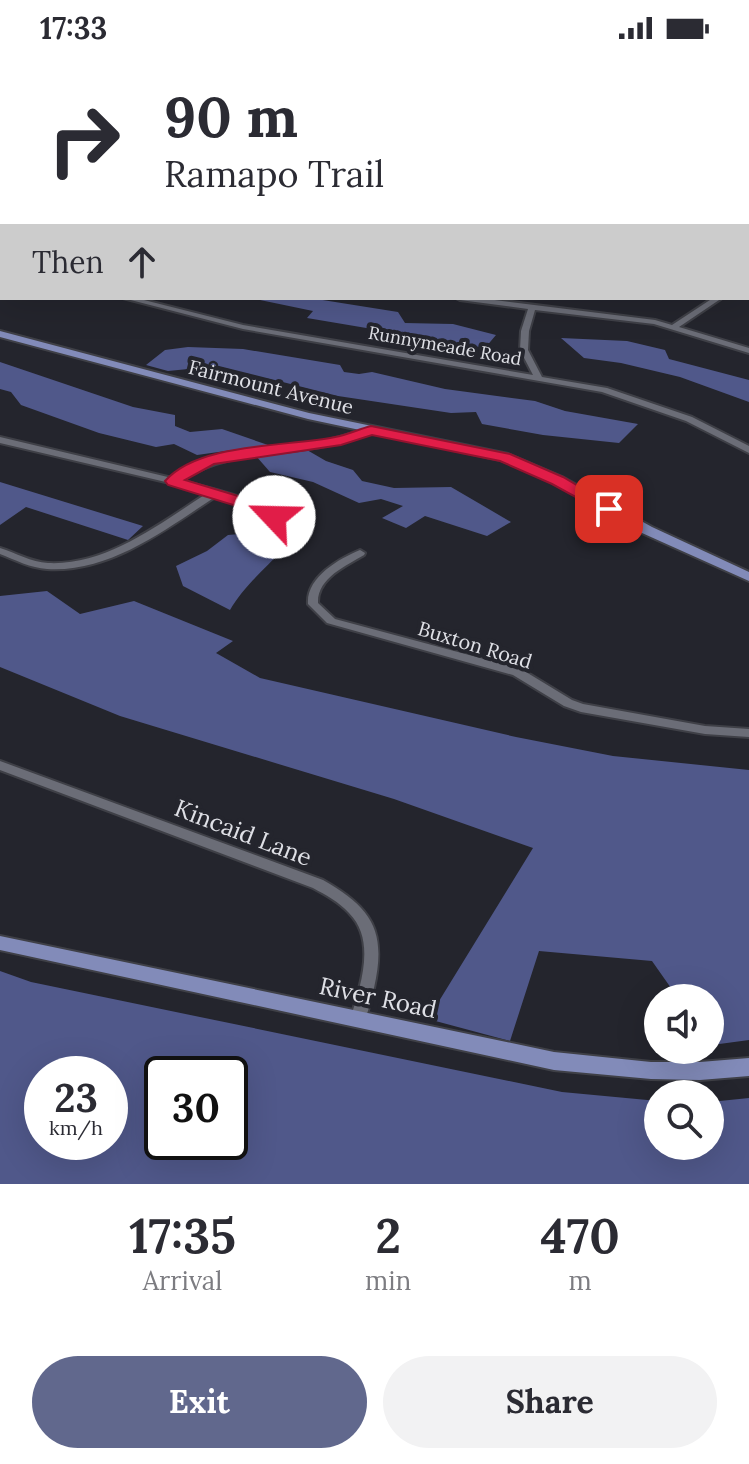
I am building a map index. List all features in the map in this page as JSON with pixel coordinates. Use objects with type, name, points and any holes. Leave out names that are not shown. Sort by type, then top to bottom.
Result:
[{"type":"main road","name":"Fairmount Avenue","points":[[0,334],[128,370],[371,430],[504,457],[558,480],[691,552],[749,577]]},
{"type":"main road","name":"River Road","points":[[0,943],[538,1058],[615,1069],[702,1071],[749,1067]]},
{"type":"street","name":"Runnymeade Road","points":[[135,300],[243,327],[538,378],[637,400],[689,419],[749,450]]},
{"type":"street","points":[[476,300],[675,326],[749,351]]},
{"type":"street","points":[[571,312],[576,300]]},
{"type":"street","points":[[675,326],[715,300]]},
{"type":"street","points":[[532,307],[523,350],[538,370],[538,378]]},
{"type":"street","points":[[173,481],[210,460],[341,441],[371,430]]},
{"type":"street","points":[[0,440],[173,481],[262,508],[274,517]]},
{"type":"street","points":[[0,551],[48,566],[86,562],[125,547],[213,494]]},
{"type":"street","name":"Buxton Road","points":[[360,553],[326,577],[315,589],[313,604],[331,621],[517,672],[581,708],[705,730],[749,733]]},
{"type":"street","name":"Kincaid Lane","points":[[0,765],[318,884],[347,900],[366,922],[373,948],[371,975],[358,1020]]},
{"type":"shaded area","points":[[260,300],[323,300],[398,312],[405,323],[453,324],[496,335],[485,348],[307,318],[313,311]]},
{"type":"shaded area","points":[[561,338],[627,341],[665,350],[669,359],[749,380],[749,402],[680,377],[584,358]]},
{"type":"shaded area","points":[[188,347],[243,349],[340,365],[344,372],[372,372],[445,389],[535,401],[565,411],[638,424],[619,443],[543,435],[482,424],[476,412],[451,413],[338,396],[219,366],[168,371],[146,365],[165,350]]},
{"type":"shaded area","points":[[0,362],[133,407],[175,415],[175,426],[190,432],[222,429],[268,445],[197,455],[174,444],[156,447],[99,433],[21,405],[11,392],[0,389]]},
{"type":"shaded area","points":[[307,450],[326,461],[353,470],[362,481],[394,488],[451,487],[511,522],[487,536],[425,516],[406,528],[382,518],[403,506],[381,499],[359,503],[313,482],[270,472],[256,456]]},
{"type":"shaded area","points":[[0,482],[143,526],[128,540],[26,507],[0,525]]},
{"type":"shaded area","points":[[251,533],[282,550],[247,586],[230,610],[183,586],[176,566],[207,551],[228,535]]},
{"type":"shaded area","points":[[47,591],[80,614],[134,601],[233,641],[216,653],[260,678],[613,756],[749,770],[749,1040],[724,1043],[724,984],[668,984],[652,961],[539,951],[510,1041],[428,1019],[533,848],[394,799],[120,716],[0,667],[0,596]]},
{"type":"shaded area","points":[[0,971],[31,982],[562,1092],[644,1100],[644,1160],[724,1160],[724,1101],[749,1098],[749,1184],[0,1184]]},
{"type":"route","points":[[274,517],[262,508],[173,481],[210,460],[341,441],[371,430],[504,457],[558,480],[609,509]]}]
